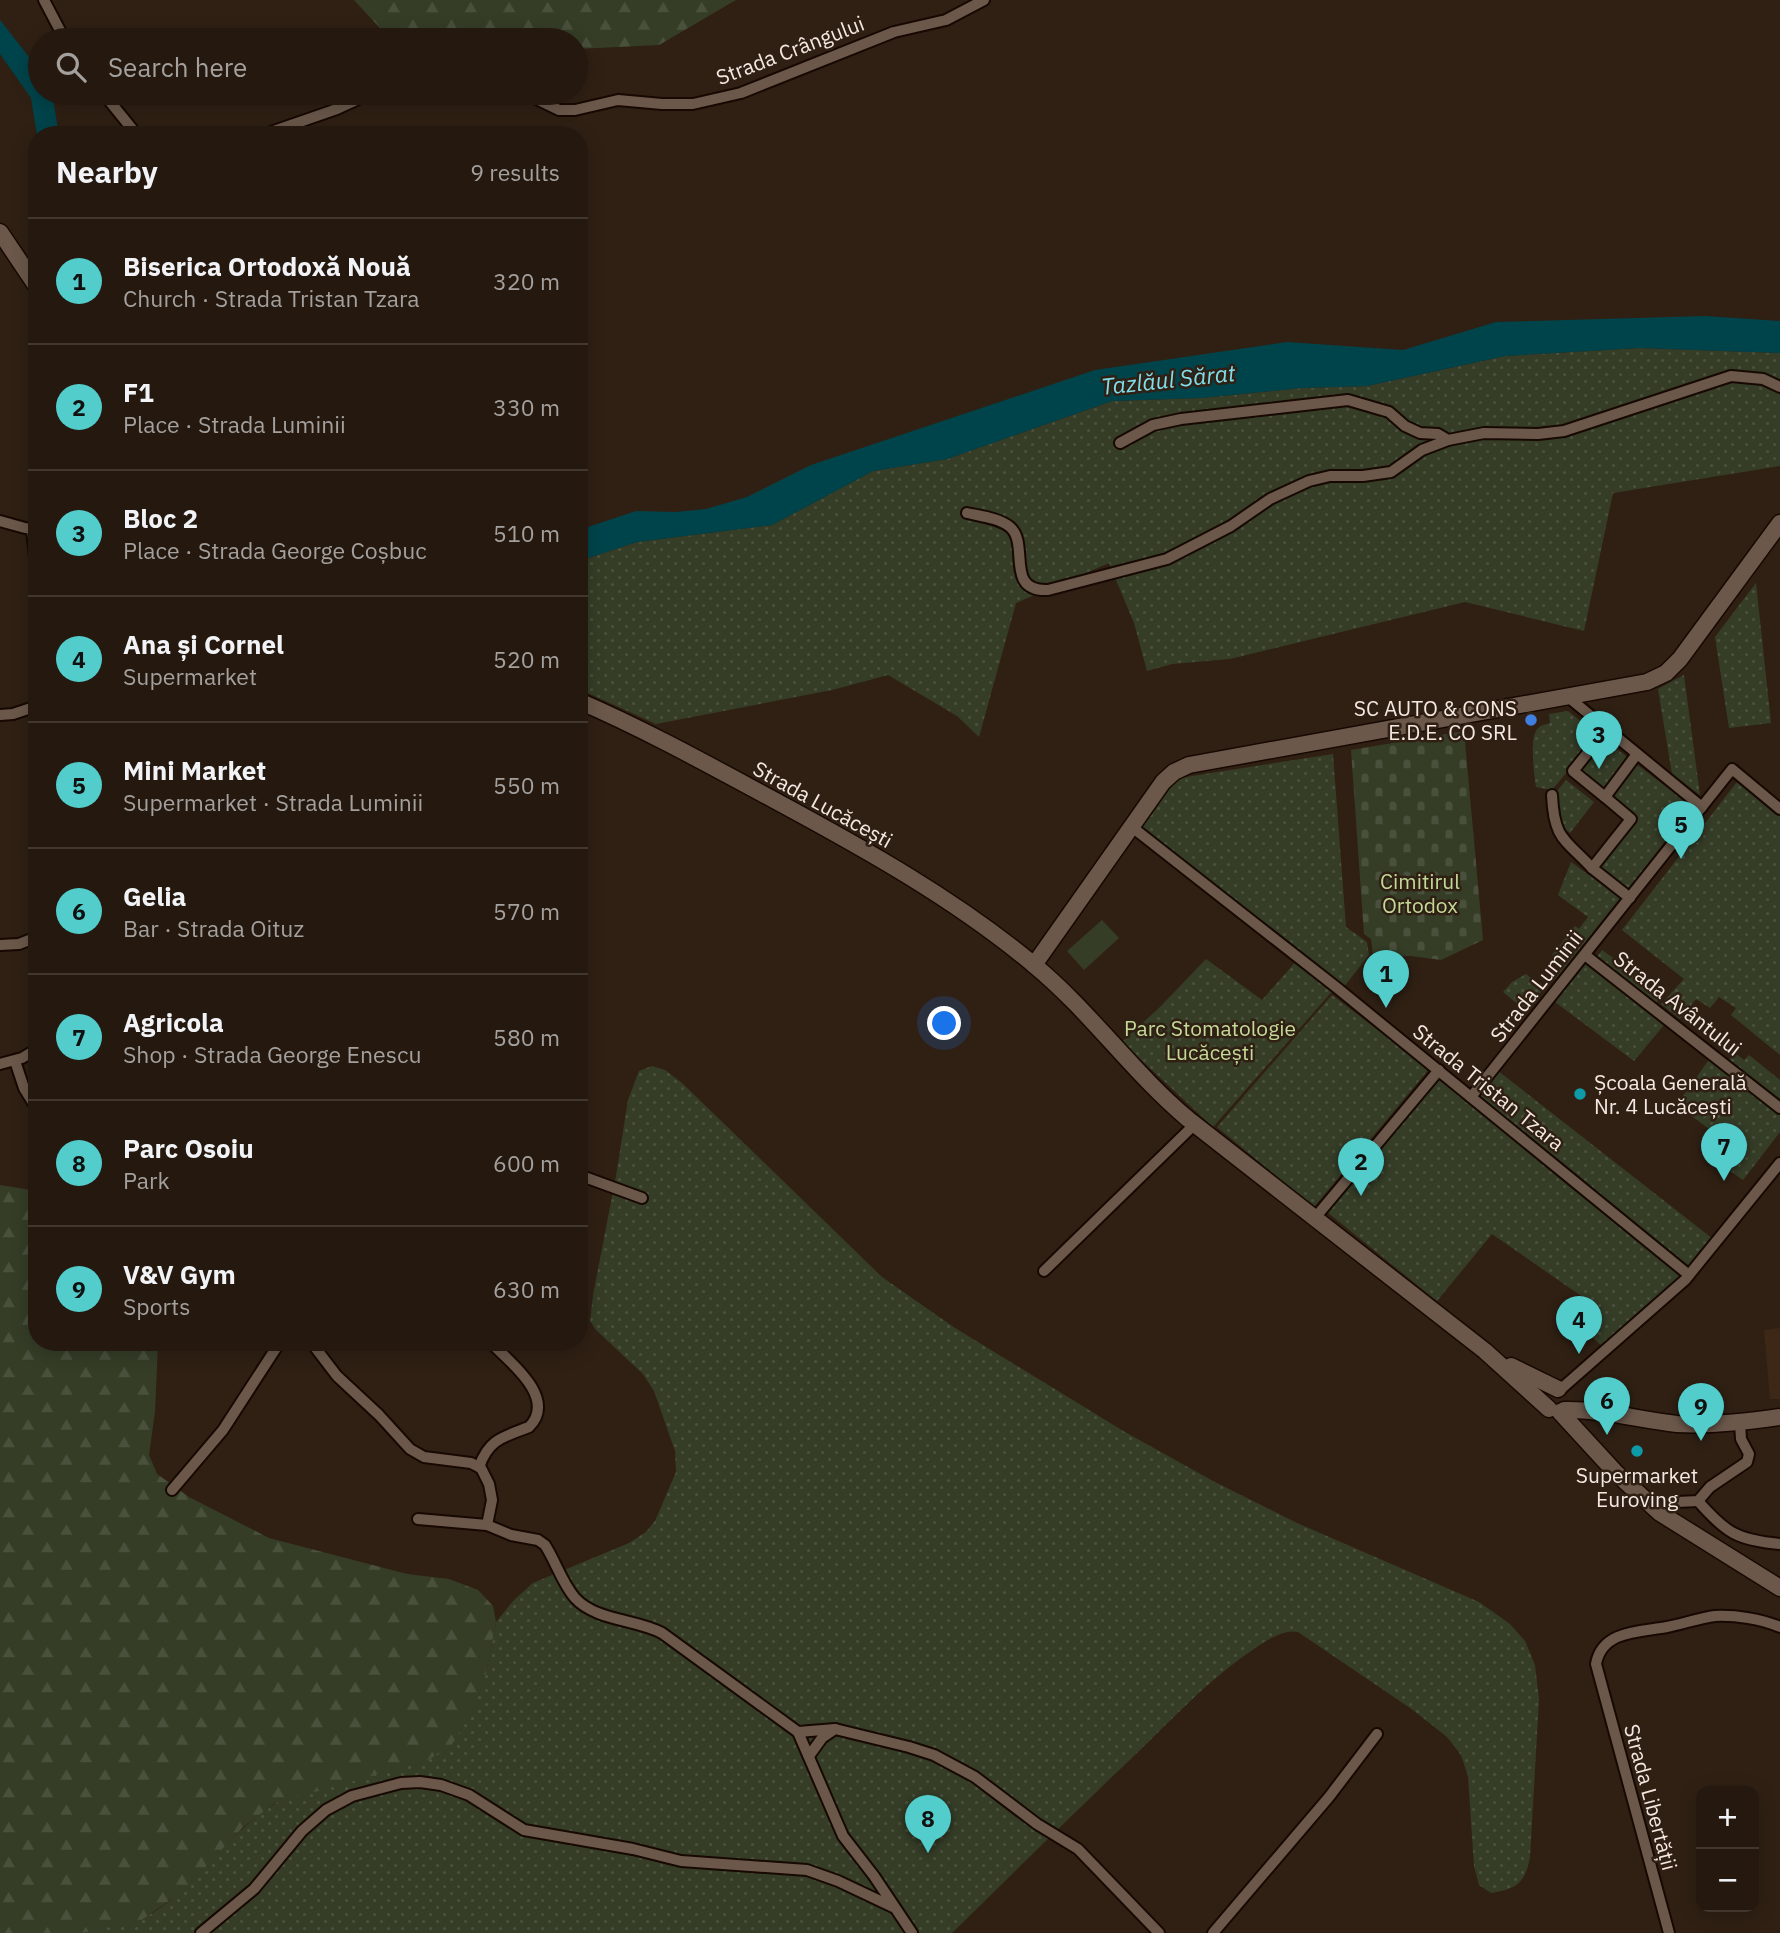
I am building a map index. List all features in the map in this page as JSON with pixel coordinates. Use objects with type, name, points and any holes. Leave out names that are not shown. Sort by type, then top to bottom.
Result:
[{"type":"main road","points":[[0,232],[28,274]]},
{"type":"main road","points":[[1034,965],[1163,782],[1174,772],[1189,765],[1647,682],[1666,673],[1680,659],[1780,523]]},
{"type":"main road","name":"Strada Lucăcești","points":[[588,705],[639,727],[839,835],[964,912],[1034,965],[1145,1080],[1194,1125],[1485,1351]]},
{"type":"main road","points":[[1485,1351],[1579,1401],[1617,1414]]},
{"type":"main road","points":[[1485,1351],[1558,1410],[1616,1473],[1660,1513],[1780,1588]]},
{"type":"main road","points":[[1558,1410],[1569,1401],[1562,1390]]},
{"type":"main road","points":[[1558,1410],[1617,1414],[1675,1423],[1740,1423],[1780,1418]]},
{"type":"street","points":[[44,0],[59,28]]},
{"type":"street","name":"Strada Crângului","points":[[549,105],[559,110],[575,110],[618,100],[693,104],[741,93],[894,32],[946,20],[984,0]]},
{"type":"street","points":[[113,105],[130,126]]},
{"type":"street","points":[[288,126],[346,105]]},
{"type":"street","points":[[967,513],[1003,522],[1012,528],[1018,547],[1021,573],[1036,591],[1048,590],[1167,559],[1231,526],[1270,499],[1309,481],[1330,476],[1363,476],[1391,472],[1422,450],[1448,440],[1484,433],[1538,434],[1564,431],[1731,376],[1763,379],[1780,387]]},
{"type":"street","points":[[1120,443],[1153,425],[1181,419],[1348,400],[1389,412],[1405,426],[1420,433],[1438,434],[1448,440]]},
{"type":"street","points":[[0,521],[28,528]]},
{"type":"street","points":[[1568,697],[1702,807]]},
{"type":"street","points":[[0,715],[13,715],[28,709]]},
{"type":"street","points":[[1592,868],[1631,819],[1573,771],[1606,729]]},
{"type":"street","points":[[1605,797],[1637,754]]},
{"type":"street","name":"Strada Luminii","points":[[1471,1097],[1732,769],[1780,809]]},
{"type":"street","points":[[1552,795],[1556,827],[1561,838],[1592,868],[1630,898]]},
{"type":"street","name":"Strada Tristan Tzara","points":[[1132,827],[1439,1070],[1689,1275]]},
{"type":"street","points":[[0,946],[28,940]]},
{"type":"street","name":"Strada Avântului","points":[[1585,954],[1780,1108]]},
{"type":"street","points":[[0,1064],[15,1061],[28,1054]]},
{"type":"street","points":[[15,1061],[28,1094]]},
{"type":"street","points":[[1314,1219],[1439,1070]]},
{"type":"street","points":[[1044,1271],[1194,1125]]},
{"type":"street","points":[[1562,1390],[1689,1275],[1780,1163]]},
{"type":"street","points":[[588,1178],[642,1198]]},
{"type":"street","points":[[172,1490],[223,1430],[274,1351]]},
{"type":"street","points":[[318,1351],[337,1376],[410,1449],[424,1457],[460,1461],[479,1467],[486,1475],[492,1500],[487,1525]]},
{"type":"street","points":[[479,1467],[494,1443],[507,1434],[529,1427],[536,1415],[536,1400],[532,1387],[498,1351]]},
{"type":"street","points":[[1660,1513],[1677,1502],[1698,1501],[1710,1486],[1747,1462],[1749,1454],[1741,1439],[1740,1423]]},
{"type":"street","points":[[1698,1501],[1735,1535],[1751,1541],[1780,1544]]},
{"type":"street","points":[[418,1519],[487,1525],[511,1535],[538,1540],[545,1545],[572,1594],[586,1607],[653,1628],[678,1643],[798,1732],[843,1836],[912,1933]]},
{"type":"street","name":"Strada Libertății","points":[[1669,1933],[1596,1664],[1600,1649],[1608,1642],[1635,1631],[1716,1616],[1752,1619],[1780,1627]]},
{"type":"street","points":[[798,1732],[835,1729],[934,1755],[975,1777],[1027,1817],[1078,1849],[1159,1933]]},
{"type":"street","points":[[809,1756],[822,1738],[835,1729]]},
{"type":"street","points":[[1213,1933],[1329,1797],[1377,1734]]},
{"type":"street","points":[[201,1933],[254,1889],[302,1831],[326,1810],[352,1796],[401,1783],[420,1782],[441,1785],[469,1795],[524,1830],[633,1849],[681,1861],[807,1870],[894,1907]]},
{"type":"shaded area","points":[[1780,1328],[1780,1399],[1770,1399],[1764,1330]]},
{"type":"green space","points":[[354,0],[736,0],[659,45],[588,48],[588,28],[380,28]]},
{"type":"green space","points":[[1640,348],[1780,353],[1780,466],[1613,493],[1584,631],[1465,602],[1230,659],[1172,664],[1147,671],[1134,623],[1109,563],[1016,603],[979,737],[957,716],[888,675],[832,690],[656,724],[588,693],[588,558],[637,542],[772,525],[873,471],[947,459],[1112,401],[1201,398],[1302,388],[1367,386],[1505,356]]},
{"type":"green space","points":[[1756,583],[1771,723],[1729,728],[1715,637]]},
{"type":"green space","points":[[1684,675],[1700,795],[1672,774],[1658,689]]},
{"type":"green space","points":[[1568,711],[1598,735],[1552,790],[1536,787],[1533,750],[1536,731],[1540,726],[1550,723],[1549,714]]},
{"type":"green space","name":"Cimitirul Ortodox","points":[[1464,731],[1483,940],[1441,960],[1373,955],[1371,939],[1364,934],[1351,750]]},
{"type":"green space","points":[[1603,738],[1628,758],[1603,791],[1577,771]]},
{"type":"green space","points":[[1333,754],[1346,927],[1367,942],[1369,955],[1342,989],[1137,830],[1173,779]]},
{"type":"green space","points":[[1636,764],[1692,806],[1626,892],[1596,867],[1634,819],[1609,797]]},
{"type":"green space","points":[[1566,780],[1594,802],[1570,833],[1559,825],[1553,796]]},
{"type":"green space","points":[[1737,782],[1780,816],[1780,1055],[1731,1015],[1736,1008],[1719,997],[1710,1008],[1696,999],[1680,1019],[1661,1004],[1684,979],[1622,930]]},
{"type":"green space","points":[[1571,862],[1620,898],[1555,980],[1545,972],[1556,959],[1552,955],[1575,926],[1579,929],[1588,917],[1558,895]]},
{"type":"green space","points":[[1102,920],[1119,938],[1084,970],[1067,951]]},
{"type":"green space","points":[[1602,950],[1619,962],[1622,959],[1650,982],[1646,987],[1661,998],[1654,1005],[1595,959]]},
{"type":"green space","name":"Parc Stomatologie Lucăcești","points":[[1299,958],[1336,987],[1213,1127],[1122,1042],[1206,959],[1262,1000]]},
{"type":"green space","points":[[1585,964],[1664,1025],[1634,1061],[1555,1002]]},
{"type":"green space","points":[[1526,974],[1544,988],[1526,1011],[1503,992],[1512,982]]},
{"type":"green space","points":[[1332,995],[1429,1069],[1314,1207],[1217,1127]]},
{"type":"green space","points":[[1735,1053],[1744,1060],[1749,1055],[1780,1080],[1780,1104],[1727,1062]]},
{"type":"green space","points":[[1710,1058],[1780,1112],[1780,1132],[1743,1180],[1708,1155],[1721,1138],[1677,1105]]},
{"type":"green space","points":[[652,1066],[665,1070],[682,1083],[882,1277],[955,1328],[1125,1432],[1213,1481],[1297,1523],[1479,1602],[1510,1624],[1525,1641],[1535,1665],[1539,1699],[1530,1857],[1522,1879],[1513,1887],[1491,1893],[1479,1885],[1474,1866],[1468,1776],[1461,1755],[1447,1737],[1413,1710],[1298,1632],[1291,1632],[1261,1644],[1201,1691],[952,1933],[81,1933],[138,1920],[157,1910],[187,1885],[257,1816],[281,1801],[308,1792],[486,1674],[496,1622],[514,1600],[533,1583],[629,1543],[646,1532],[655,1521],[676,1472],[675,1451],[654,1391],[643,1374],[596,1330],[590,1321],[628,1100],[639,1071]]},
{"type":"green space","points":[[1497,1070],[1713,1239],[1687,1270],[1476,1098]]},
{"type":"green space","points":[[1438,1077],[1684,1275],[1605,1349],[1576,1322],[1587,1300],[1492,1234],[1437,1301],[1327,1212]]},
{"type":"green space","points":[[0,1185],[28,1190],[28,1351],[158,1351],[155,1411],[149,1455],[157,1474],[189,1497],[269,1538],[407,1574],[449,1579],[478,1590],[493,1606],[496,1622],[486,1674],[472,1713],[452,1744],[428,1760],[275,1803],[243,1827],[183,1891],[140,1921],[81,1933],[0,1933]]},
{"type":"water","points":[[0,20],[28,56],[28,94],[0,54]]},
{"type":"water","points":[[32,105],[54,105],[58,126],[36,126]]},
{"type":"water","name":"Tazlăul Sărat","points":[[1705,316],[1780,321],[1780,353],[1640,348],[1505,356],[1367,386],[1302,388],[1201,398],[1112,401],[947,459],[873,471],[772,525],[637,542],[588,558],[588,527],[636,511],[676,512],[706,509],[747,497],[811,465],[1095,370],[1287,342],[1403,350],[1496,322]]},
{"type":"place","name":"SC AUTO & CONS E.D.E. CO SRL","points":[[1531,720]]},
{"type":"place","name":"Bloc 2","points":[[1599,769]]},
{"type":"place","name":"Mini Market","points":[[1681,859]]},
{"type":"place","name":"Biserica Ortodoxă Nouă","points":[[1386,1008]]},
{"type":"place","name":"Școala Generală Nr. 4 Lucăcești","points":[[1580,1094]]},
{"type":"place","name":"Agricola","points":[[1724,1181]]},
{"type":"place","name":"F1","points":[[1361,1196]]},
{"type":"place","name":"Ana și Cornel","points":[[1579,1354]]},
{"type":"place","name":"Gelia","points":[[1607,1435]]},
{"type":"place","name":"V&V Gym","points":[[1701,1441]]},
{"type":"place","name":"Supermarket Euroving","points":[[1637,1451]]},
{"type":"place","name":"Parc Osoiu","points":[[928,1853]]}]
